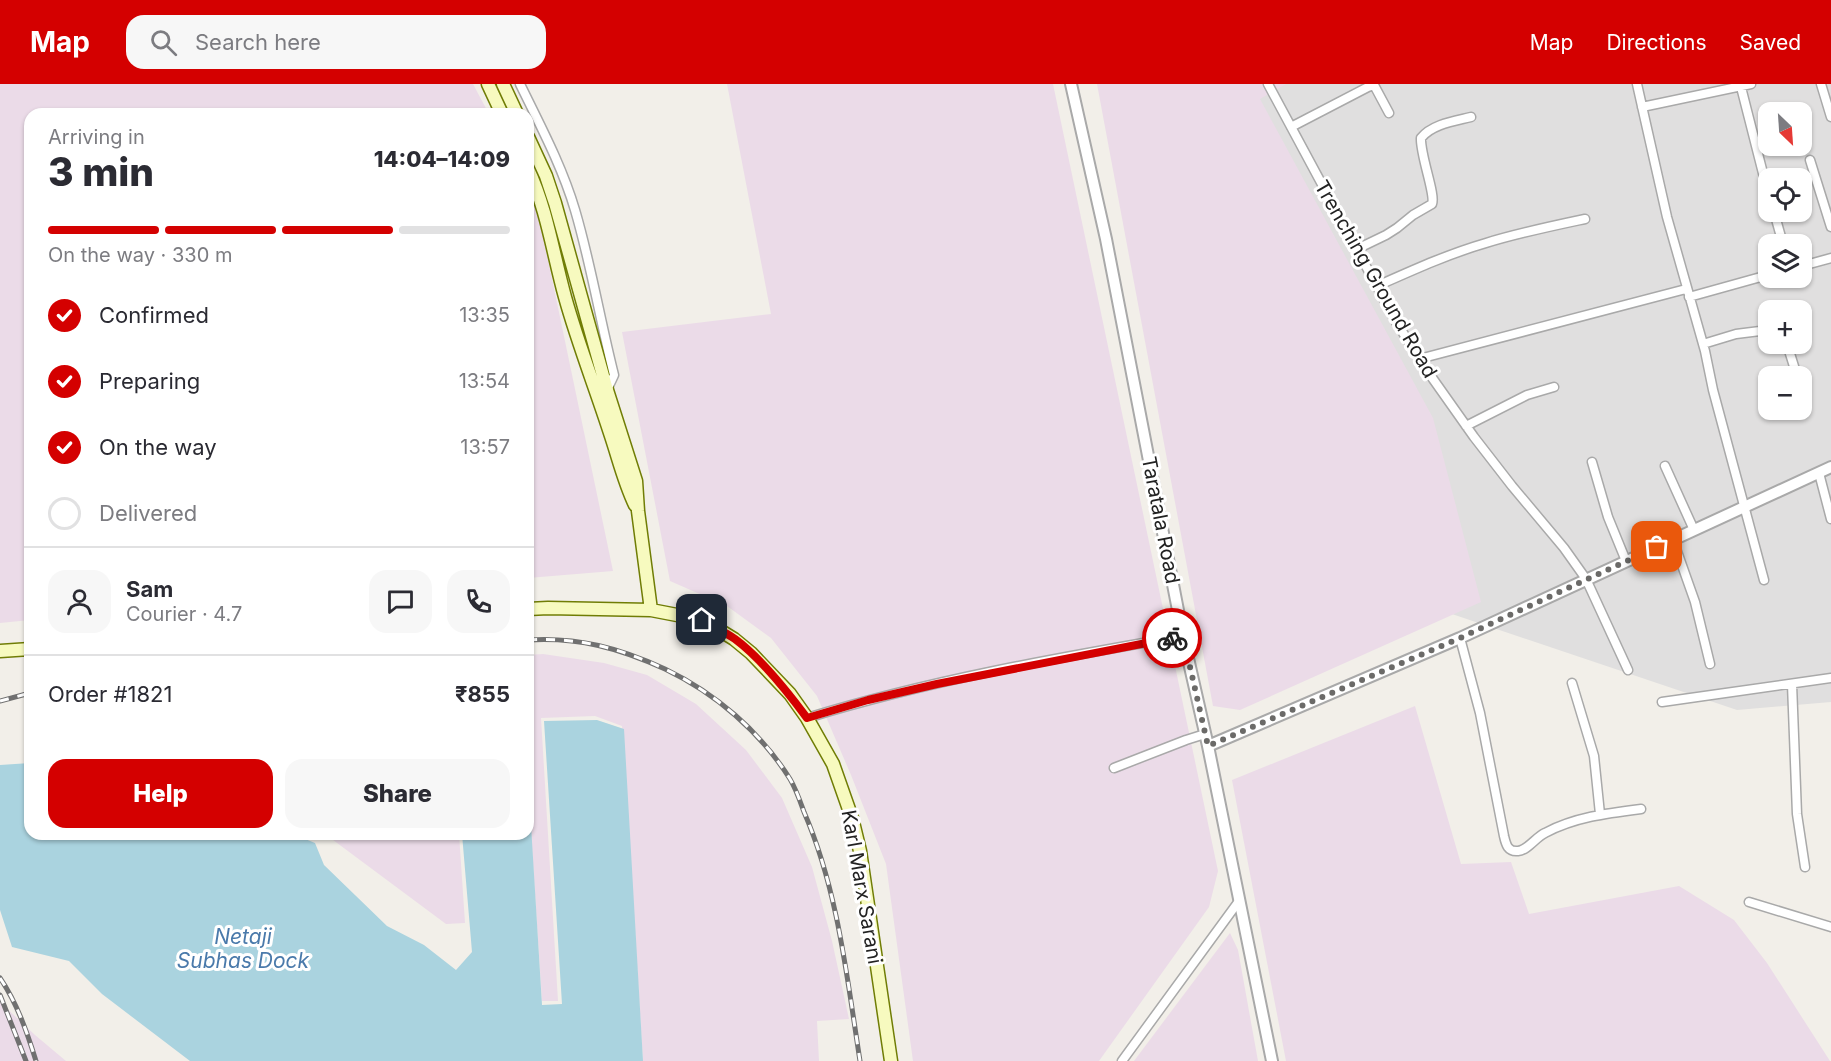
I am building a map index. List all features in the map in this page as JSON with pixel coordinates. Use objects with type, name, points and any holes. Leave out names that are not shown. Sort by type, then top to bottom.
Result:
[{"type":"main road","points":[[488,84],[499,108]]},
{"type":"main road","points":[[503,84],[514,108]]},
{"type":"main road","points":[[534,150],[546,176],[581,293],[611,436],[625,484],[638,511],[651,610]]},
{"type":"main road","points":[[534,184],[549,231],[565,298],[601,390]]},
{"type":"main road","name":"Karl Marx Sarani","points":[[534,609],[651,610],[702,620],[734,639],[751,653],[790,694],[807,718],[833,764],[852,818],[860,851],[891,1061]]},
{"type":"main road","points":[[0,651],[24,649]]},
{"type":"street","points":[[520,84],[532,108]]},
{"type":"street","name":"Taratala Road","points":[[1071,84],[1106,239],[1183,636],[1207,740],[1272,1061]]},
{"type":"street","name":"Trenching Ground Road","points":[[1268,84],[1396,322],[1466,426],[1586,579],[1628,670]]},
{"type":"street","points":[[1637,84],[1667,217],[1703,344],[1764,580]]},
{"type":"street","points":[[1642,106],[1751,84]]},
{"type":"street","points":[[1821,84],[1831,117]]},
{"type":"street","points":[[1291,127],[1374,85],[1389,113]]},
{"type":"street","points":[[1741,87],[1762,168]]},
{"type":"street","points":[[534,112],[556,157],[575,209],[589,260],[614,375],[601,390]]},
{"type":"street","points":[[1358,249],[1386,235],[1432,204],[1433,198],[1421,138],[1437,126],[1471,117]]},
{"type":"street","points":[[1810,160],[1831,226]]},
{"type":"street","points":[[1377,286],[1434,261],[1483,244],[1585,219]]},
{"type":"street","points":[[1812,263],[1831,258]]},
{"type":"street","points":[[1419,359],[1758,277]]},
{"type":"street","points":[[1703,344],[1736,334],[1758,331]]},
{"type":"street","points":[[1466,426],[1527,395],[1554,387]]},
{"type":"street","points":[[1592,462],[1608,518],[1626,561]]},
{"type":"street","points":[[1665,466],[1694,530]]},
{"type":"street","points":[[1114,768],[1186,740],[1207,740],[1460,638],[1831,467]]},
{"type":"street","points":[[1819,473],[1831,519]]},
{"type":"street","points":[[1673,540],[1695,602],[1710,664]]},
{"type":"street","points":[[807,718],[868,700],[937,684],[1111,648],[1183,636]]},
{"type":"street","points":[[1460,638],[1482,722],[1506,845],[1509,849],[1515,852],[1522,850],[1544,833],[1600,814],[1641,809]]},
{"type":"street","points":[[1662,702],[1831,678]]},
{"type":"street","points":[[1572,683],[1594,756],[1600,814]]},
{"type":"street","points":[[1792,684],[1797,814],[1805,867]]},
{"type":"street","points":[[1122,1061],[1239,901]]},
{"type":"street","points":[[1749,902],[1831,927]]},
{"type":"shaded area","points":[[0,84],[473,84],[486,108],[24,108],[24,621],[0,623]]},
{"type":"shaded area","points":[[727,84],[1053,84],[1218,871],[1209,907],[1099,1061],[913,1061],[886,864],[817,696],[771,638],[727,606],[670,581],[622,332],[771,314]]},
{"type":"shaded area","points":[[1097,84],[1286,84],[1260,99],[1433,418],[1481,602],[1240,710],[1213,706]]},
{"type":"shaded area","points":[[1175,84],[1831,84],[1831,702],[1737,710],[1449,613]]},
{"type":"shaded area","points":[[534,201],[537,207],[613,571],[534,578]]},
{"type":"shaded area","points":[[534,655],[604,663],[647,675],[696,704],[746,750],[782,798],[812,867],[832,941],[849,1019],[817,1021],[819,1061],[643,1061],[622,726],[595,716],[541,718],[558,1001],[542,1001],[531,840],[534,840]]},
{"type":"shaded area","points":[[1415,706],[1461,864],[1511,862],[1529,914],[1679,886],[1734,920],[1767,963],[1830,1061],[1286,1061],[1232,780]]},
{"type":"shaded area","points":[[333,840],[459,840],[465,923],[446,924]]},
{"type":"shaded area","points":[[1230,933],[1238,950],[1258,1061],[1134,1061]]},
{"type":"shaded area","points":[[0,1002],[35,1035],[66,1061],[0,1061]]},
{"type":"water","name":"Netaji Subhas Dock","points":[[597,720],[624,729],[643,1061],[190,1061],[102,994],[69,961],[12,947],[0,910],[0,765],[24,763],[24,840],[308,840],[315,843],[324,865],[387,926],[424,945],[456,970],[472,952],[463,840],[532,840],[542,1005],[562,1004],[544,721]]},
{"type":"railway","points":[[534,640],[582,642],[631,655],[665,669],[701,690],[735,715],[778,761],[796,791],[825,872],[846,966],[860,1061]]},
{"type":"railway","points":[[0,701],[24,695]]},
{"type":"railway","points":[[0,978],[12,997],[36,1061]]},
{"type":"railway","points":[[0,995],[26,1061]]},
{"type":"way so far","points":[[1172,638],[1183,636],[1208,746],[1460,638],[1657,547]]},
{"type":"route","points":[[702,620],[734,639],[751,653],[790,694],[807,718],[868,700],[937,684],[1111,648],[1172,638]]}]
